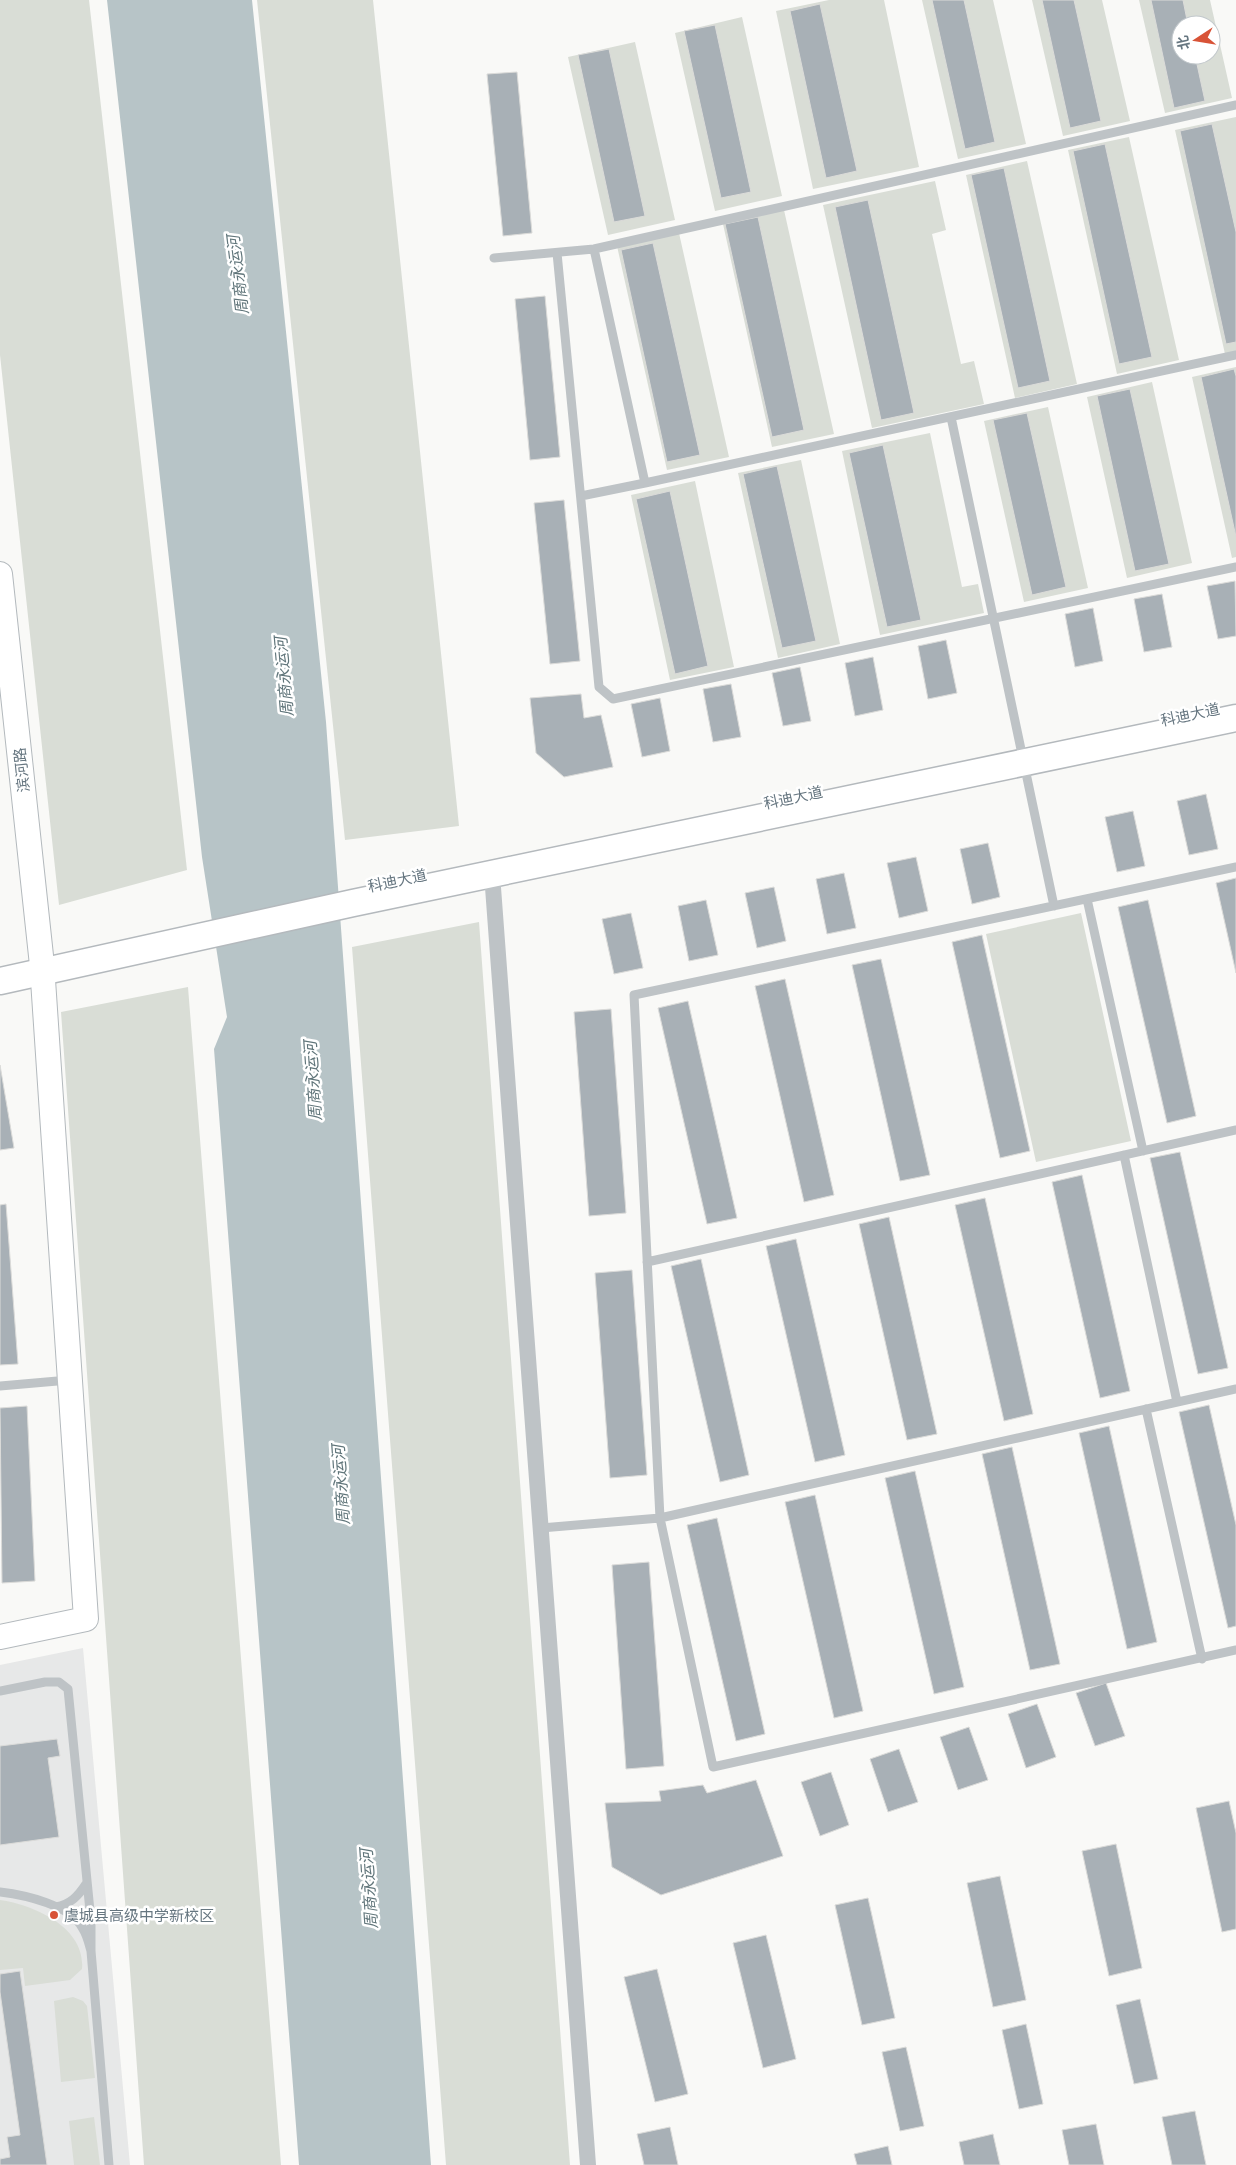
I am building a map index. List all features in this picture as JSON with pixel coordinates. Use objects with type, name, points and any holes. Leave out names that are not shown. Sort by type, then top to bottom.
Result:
[{"type":"main road","name":"科迪大道","points":[[352,896],[492,874],[1022,756],[1236,704]]},
{"type":"main road","name":"科迪大道","points":[[352,896],[1022,756],[1236,718]]},
{"type":"main road","points":[[0,981],[41,964],[352,896]]},
{"type":"main road","points":[[0,963],[41,964]]},
{"type":"street","name":"滨河路","points":[[0,574],[41,964],[86,1620],[0,1637]]},
{"type":"street","points":[[492,874],[588,2165]]},
{"type":"lane","points":[[494,258],[594,250],[1236,105]]},
{"type":"lane","points":[[594,250],[645,483]]},
{"type":"lane","points":[[557,253],[599,686],[614,699],[994,620],[1236,567]]},
{"type":"lane","points":[[581,496],[1236,355]]},
{"type":"lane","points":[[951,416],[1054,906]]},
{"type":"lane","points":[[1236,867],[634,995],[660,1518],[713,1768],[1236,1650]]},
{"type":"lane","points":[[1087,899],[1143,1151]]},
{"type":"lane","points":[[647,1262],[1236,1130]]},
{"type":"lane","points":[[1124,1155],[1177,1402]]},
{"type":"lane","points":[[0,1386],[70,1380]]},
{"type":"lane","points":[[541,1528],[660,1518],[1236,1389]]},
{"type":"lane","points":[[1146,1409],[1202,1659]]},
{"type":"lane","points":[[0,1691],[45,1682],[59,1682],[68,1689],[91,1921],[91,1951],[108,2165]]},
{"type":"lane","points":[[56,1907],[66,1905],[77,1897],[86,1884]]},
{"type":"lane","points":[[0,1892],[25,1895],[67,1912],[83,1928],[91,1951]]},
{"type":"shaded area","points":[[0,0],[89,0],[187,870],[59,905],[0,355]]},
{"type":"shaded area","points":[[257,0],[373,0],[459,826],[345,840]]},
{"type":"shaded area","points":[[829,0],[884,0],[919,167],[813,189],[776,11]]},
{"type":"shaded area","points":[[922,0],[993,0],[1026,144],[958,159]]},
{"type":"shaded area","points":[[1032,0],[1102,0],[1130,121],[1063,136]]},
{"type":"shaded area","points":[[1139,0],[1210,0],[1213,15],[1171,15],[1171,65],[1221,65],[1221,49],[1232,98],[1165,113]]},
{"type":"shaded area","points":[[742,17],[782,196],[715,211],[675,33]]},
{"type":"shaded area","points":[[635,42],[675,220],[608,235],[568,57]]},
{"type":"shaded area","points":[[1236,117],[1236,351],[1225,354],[1175,130]]},
{"type":"shaded area","points":[[1129,137],[1179,360],[1117,374],[1068,150]]},
{"type":"shaded area","points":[[1027,161],[1077,384],[1015,398],[966,175]]},
{"type":"shaded area","points":[[935,181],[946,230],[932,234],[961,364],[974,361],[984,404],[872,428],[823,205]]},
{"type":"shaded area","points":[[784,210],[834,434],[772,447],[723,224]]},
{"type":"shaded area","points":[[679,233],[729,457],[667,470],[617,246]]},
{"type":"shaded area","points":[[1236,367],[1236,557],[1232,558],[1192,377]]},
{"type":"shaded area","points":[[1152,382],[1192,563],[1127,578],[1087,397]]},
{"type":"shaded area","points":[[1048,407],[1088,588],[1024,602],[984,421]]},
{"type":"shaded area","points":[[930,433],[962,587],[978,584],[984,613],[880,635],[842,451]]},
{"type":"shaded area","points":[[801,460],[840,644],[778,658],[738,473]]},
{"type":"shaded area","points":[[695,481],[734,667],[670,680],[631,495]]},
{"type":"shaded area","points":[[1081,913],[1131,1141],[1036,1162],[986,934]]},
{"type":"shaded area","points":[[479,922],[570,2165],[446,2165],[352,947]]},
{"type":"shaded area","points":[[188,987],[281,2165],[144,2165],[61,1012]]},
{"type":"shaded area","name":"虞城县高级中学新校区","points":[[83,1648],[130,2165],[0,2165],[0,1665]]},
{"type":"shaded area","points":[[0,1900],[28,1907],[42,1913],[67,1930],[76,1942],[81,1954],[82,1969],[70,1980],[25,1986],[23,1968],[0,1970]]},
{"type":"shaded area","points":[[73,1997],[83,2001],[87,2006],[95,2078],[61,2082],[54,2001]]},
{"type":"shaded area","points":[[94,2117],[100,2165],[74,2165],[69,2121]]},
{"type":"water","name":"周商永运河","points":[[107,0],[252,0],[326,722],[431,2165],[299,2165],[214,1049],[227,1017],[202,857]]},
{"type":"building","points":[[932,0],[964,0],[995,142],[965,149]]},
{"type":"building","points":[[1042,0],[1074,0],[1101,121],[1070,128]]},
{"type":"building","points":[[1151,0],[1183,0],[1186,15],[1171,15],[1171,65],[1197,65],[1205,101],[1174,108]]},
{"type":"building","points":[[820,4],[857,171],[826,178],[790,11]]},
{"type":"building","points":[[715,25],[751,192],[721,198],[684,31]]},
{"type":"building","points":[[609,49],[645,216],[614,222],[578,55]]},
{"type":"building","points":[[517,72],[532,233],[503,236],[487,74]]},
{"type":"building","points":[[1212,124],[1236,232],[1236,342],[1226,344],[1180,131]]},
{"type":"building","points":[[1105,144],[1152,357],[1119,364],[1073,151]]},
{"type":"building","points":[[1004,168],[1050,381],[1018,388],[971,175]]},
{"type":"building","points":[[868,200],[914,413],[881,420],[835,207]]},
{"type":"building","points":[[758,217],[804,430],[772,437],[725,224]]},
{"type":"building","points":[[653,243],[700,455],[667,462],[621,250]]},
{"type":"building","points":[[545,296],[560,457],[530,460],[515,299]]},
{"type":"building","points":[[1234,369],[1236,376],[1236,537],[1201,377]]},
{"type":"building","points":[[1130,389],[1169,564],[1135,571],[1097,396]]},
{"type":"building","points":[[1027,413],[1066,587],[1032,595],[993,420]]},
{"type":"building","points":[[883,445],[921,620],[887,627],[849,453]]},
{"type":"building","points":[[777,466],[816,641],[782,648],[743,474]]},
{"type":"building","points":[[670,491],[708,666],[675,674],[636,499]]},
{"type":"building","points":[[564,500],[580,661],[550,664],[534,503]]},
{"type":"building","points":[[1235,581],[1236,636],[1218,639],[1207,586]]},
{"type":"building","points":[[1162,594],[1172,647],[1144,652],[1134,599]]},
{"type":"building","points":[[1093,608],[1103,661],[1075,667],[1065,614]]},
{"type":"building","points":[[946,640],[957,693],[928,699],[918,646]]},
{"type":"building","points":[[873,657],[883,710],[855,716],[845,663]]},
{"type":"building","points":[[800,667],[811,721],[783,726],[772,673]]},
{"type":"building","points":[[731,684],[741,737],[713,742],[703,689]]},
{"type":"building","points":[[581,694],[584,718],[601,715],[613,767],[564,777],[536,753],[530,698]]},
{"type":"building","points":[[660,698],[670,751],[642,757],[631,704]]},
{"type":"building","points":[[1206,794],[1218,849],[1189,855],[1177,801]]},
{"type":"building","points":[[1133,811],[1145,866],[1117,872],[1105,817]]},
{"type":"building","points":[[988,843],[1000,897],[972,904],[960,849]]},
{"type":"building","points":[[916,857],[928,911],[899,918],[887,863]]},
{"type":"building","points":[[844,873],[856,928],[827,934],[816,879]]},
{"type":"building","points":[[1236,878],[1236,973],[1216,883]]},
{"type":"building","points":[[774,887],[786,941],[757,948],[745,893]]},
{"type":"building","points":[[706,900],[718,955],[689,961],[678,906]]},
{"type":"building","points":[[1148,900],[1196,1116],[1167,1123],[1118,907]]},
{"type":"building","points":[[631,913],[643,968],[614,974],[602,919]]},
{"type":"building","points":[[982,935],[1030,1151],[1000,1158],[952,942]]},
{"type":"building","points":[[881,959],[930,1175],[900,1181],[852,965]]},
{"type":"building","points":[[785,979],[834,1195],[804,1202],[755,986]]},
{"type":"building","points":[[688,1001],[737,1218],[707,1224],[658,1008]]},
{"type":"building","points":[[611,1009],[626,1213],[589,1216],[574,1012]]},
{"type":"building","points":[[0,1065],[14,1148],[0,1150]]},
{"type":"building","points":[[1180,1152],[1228,1368],[1198,1374],[1150,1158]]},
{"type":"building","points":[[1082,1175],[1130,1391],[1100,1398],[1052,1182]]},
{"type":"building","points":[[985,1198],[1033,1414],[1004,1421],[955,1205]]},
{"type":"building","points":[[6,1204],[18,1364],[0,1365],[0,1205]]},
{"type":"building","points":[[889,1217],[937,1434],[907,1440],[859,1224]]},
{"type":"building","points":[[796,1239],[845,1455],[815,1462],[766,1246]]},
{"type":"building","points":[[701,1259],[749,1475],[720,1482],[671,1266]]},
{"type":"building","points":[[632,1270],[647,1475],[610,1478],[595,1273]]},
{"type":"building","points":[[1209,1405],[1236,1525],[1236,1626],[1228,1628],[1179,1412]]},
{"type":"building","points":[[27,1406],[35,1581],[2,1583],[0,1408]]},
{"type":"building","points":[[1109,1426],[1157,1642],[1127,1649],[1079,1433]]},
{"type":"building","points":[[1012,1447],[1060,1664],[1030,1670],[982,1454]]},
{"type":"building","points":[[915,1471],[964,1687],[934,1694],[885,1478]]},
{"type":"building","points":[[815,1495],[863,1711],[834,1718],[785,1502]]},
{"type":"building","points":[[717,1518],[765,1734],[736,1741],[687,1525]]},
{"type":"building","points":[[649,1562],[664,1766],[626,1769],[612,1565]]},
{"type":"building","points":[[1106,1683],[1125,1736],[1095,1746],[1076,1693]]},
{"type":"building","points":[[1037,1704],[1056,1757],[1026,1768],[1008,1714]]},
{"type":"building","points":[[969,1727],[988,1780],[958,1790],[940,1737]]},
{"type":"building","points":[[57,1739],[60,1756],[48,1758],[59,1837],[0,1845],[0,1746]]},
{"type":"building","points":[[899,1749],[918,1802],[888,1812],[870,1759]]},
{"type":"building","points":[[831,1772],[849,1825],[820,1836],[801,1782]]},
{"type":"building","points":[[756,1780],[783,1856],[661,1895],[612,1867],[605,1803],[661,1801],[659,1791],[703,1785],[707,1793]]},
{"type":"building","points":[[1229,1801],[1236,1833],[1236,1929],[1222,1932],[1196,1808]]},
{"type":"building","points":[[1116,1844],[1142,1968],[1109,1976],[1082,1851]]},
{"type":"building","points":[[1000,1876],[1026,2000],[993,2007],[967,1883]]},
{"type":"building","points":[[868,1898],[895,2018],[862,2025],[835,1905]]},
{"type":"building","points":[[766,1935],[796,2059],[763,2068],[733,1943]]},
{"type":"building","points":[[657,1969],[688,2094],[655,2102],[624,1977]]},
{"type":"building","points":[[20,1971],[47,2165],[0,2165],[0,2159],[10,2157],[7,2137],[20,2135],[0,1992],[0,1974]]},
{"type":"building","points":[[1140,1999],[1158,2079],[1134,2084],[1116,2005]]},
{"type":"building","points":[[1026,2024],[1043,2104],[1019,2109],[1002,2030]]},
{"type":"building","points":[[906,2047],[924,2126],[900,2131],[882,2052]]},
{"type":"building","points":[[1195,2111],[1206,2165],[1172,2165],[1162,2117]]},
{"type":"building","points":[[1096,2124],[1104,2165],[1069,2165],[1062,2130]]},
{"type":"building","points":[[670,2127],[678,2165],[644,2165],[637,2134]]},
{"type":"building","points":[[993,2134],[1000,2165],[964,2165],[959,2142]]},
{"type":"building","points":[[888,2146],[892,2165],[857,2165],[854,2154]]},
{"type":"place","name":"虞城县高级中学新校区","points":[[54,1915]]}]
